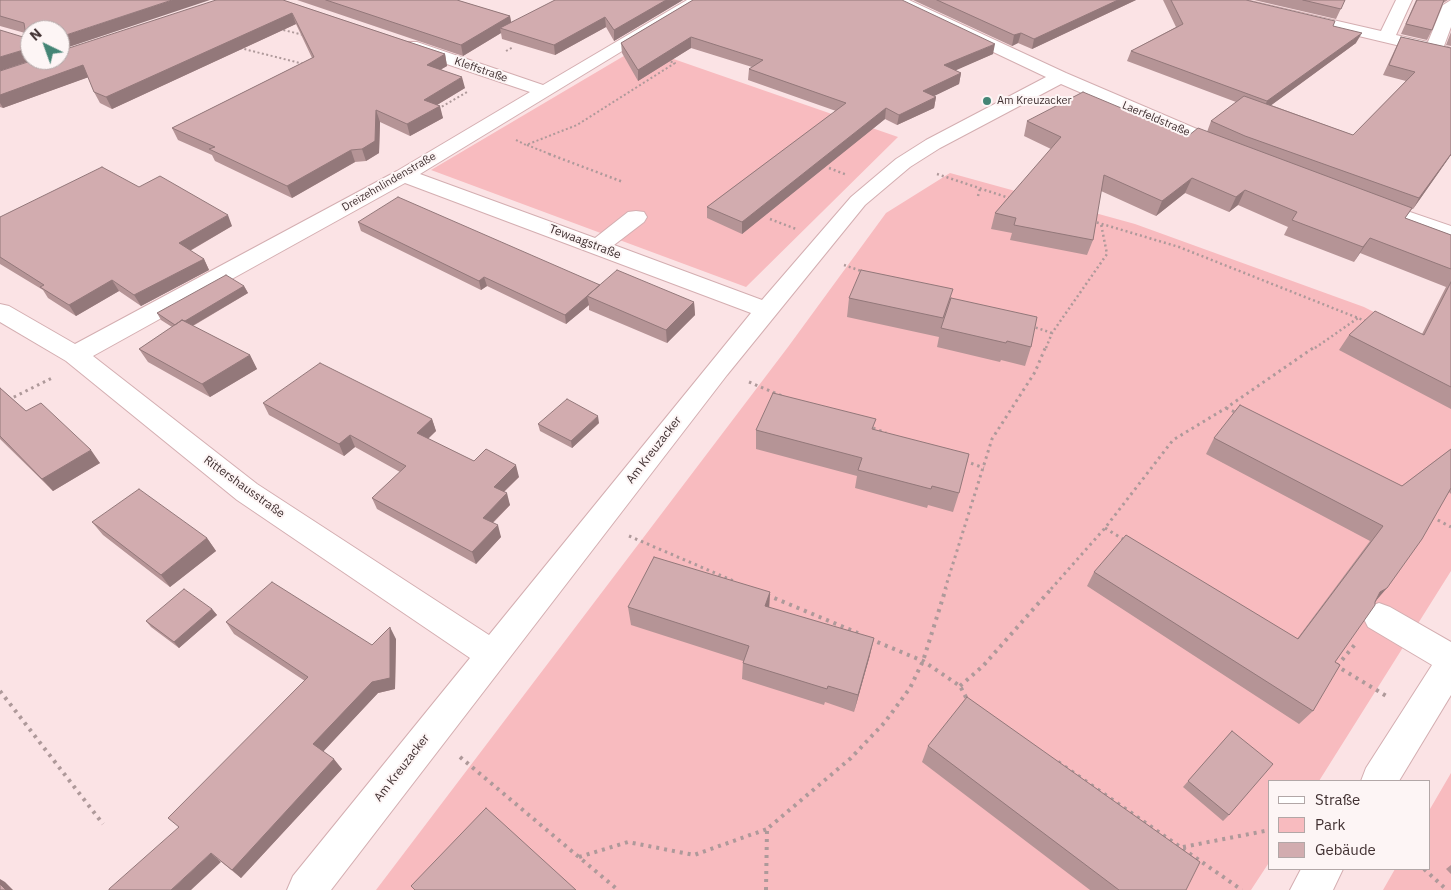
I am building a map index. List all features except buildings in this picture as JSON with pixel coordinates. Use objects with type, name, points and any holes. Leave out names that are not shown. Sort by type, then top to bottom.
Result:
[{"type":"street","name":"Dreizehnlindenstraße","points":[[75,355],[404,175],[698,0]]},
{"type":"street","name":"Laerfeldstraße","points":[[896,0],[1060,77],[1242,155]]},
{"type":"street","points":[[1226,0],[1451,53]]},
{"type":"street","points":[[1386,38],[1404,0]]},
{"type":"street","points":[[1434,49],[1451,5]]},
{"type":"street","name":"Kleffstraße","points":[[399,42],[544,91]]},
{"type":"street","name":"Am Kreuzacker","points":[[307,890],[766,310],[858,201],[903,163],[947,136],[1060,77]]},
{"type":"street","name":"Tewaagstraße","points":[[404,175],[766,310]]},
{"type":"street","points":[[1350,196],[1451,233]]},
{"type":"street","points":[[598,247],[636,217]]},
{"type":"street","name":"Rittershausstraße","points":[[0,312],[75,355],[247,492],[492,655]]},
{"type":"street","points":[[1378,616],[1451,659]]},
{"type":"street","points":[[1380,780],[1451,665]]},
{"type":"street","points":[[1310,890],[1323,870]]},
{"type":"path","points":[[279,29],[308,36]]},
{"type":"path","points":[[526,145],[577,125],[674,63],[623,45]]},
{"type":"path","points":[[231,46],[308,64]]},
{"type":"path","points":[[429,106],[438,110],[496,75]]},
{"type":"path","points":[[486,126],[526,145],[623,182]]},
{"type":"path","points":[[903,163],[1014,200]]},
{"type":"path","points":[[978,196],[980,189]]},
{"type":"path","points":[[1083,219],[1179,247],[1358,317],[1375,326]]},
{"type":"path","points":[[578,858],[628,842],[694,855],[767,829],[850,758],[885,722],[910,688],[923,660],[992,439],[1035,372],[1052,333],[1107,254],[1100,224]]},
{"type":"path","points":[[851,267],[864,272]]},
{"type":"path","points":[[960,686],[983,666],[1105,528],[1174,440],[1226,408],[1358,317]]},
{"type":"path","points":[[1024,324],[1052,333]]},
{"type":"path","points":[[0,405],[58,375],[75,355]]},
{"type":"path","points":[[763,388],[789,398]]},
{"type":"path","points":[[1226,408],[1244,417]]},
{"type":"path","points":[[864,425],[891,435]]},
{"type":"path","points":[[956,458],[984,468]]},
{"type":"path","points":[[1425,513],[1451,527]]},
{"type":"path","points":[[1105,528],[1131,544]]},
{"type":"path","points":[[655,548],[720,578],[738,583]]},
{"type":"path","points":[[765,594],[923,660],[960,686],[967,700],[975,705]]},
{"type":"path","points":[[824,627],[827,621]]},
{"type":"path","points":[[1328,661],[1376,690]]},
{"type":"path","points":[[0,692],[104,824]]},
{"type":"path","points":[[1055,760],[1183,847],[1242,890]]},
{"type":"path","points":[[477,771],[618,890]]},
{"type":"path","points":[[766,890],[767,829]]},
{"type":"path","points":[[1183,847],[1268,830]]},
{"type":"path","points":[[1425,870],[1447,890]]},
{"type":"green space","points":[[639,47],[898,137],[746,287],[431,170]]},
{"type":"green space","points":[[950,173],[1135,224],[1364,307],[1451,351],[1451,571],[1320,780],[1268,780],[1268,864],[1251,890],[376,890],[788,347],[886,213]]},
{"type":"green space","points":[[1451,773],[1451,890],[1383,890],[1394,870],[1431,870],[1431,807]]},
{"type":"place","name":"Am Kreuzacker","points":[[987,101]]}]
